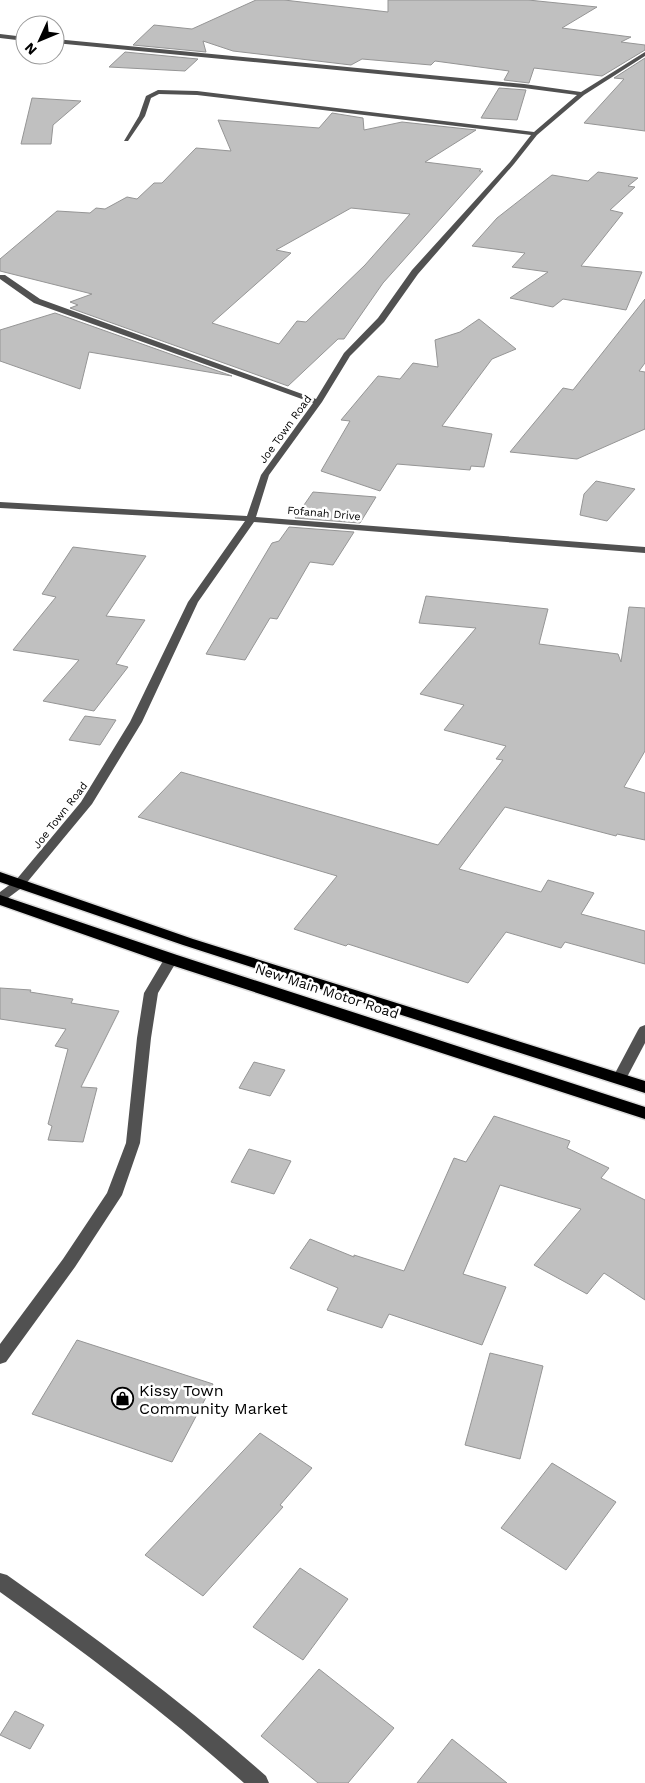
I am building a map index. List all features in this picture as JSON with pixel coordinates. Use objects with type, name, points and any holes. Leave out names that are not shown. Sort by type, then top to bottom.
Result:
[{"type":"highway","name":"New Main Motor Road","points":[[0,877],[188,942],[645,1087]]},
{"type":"highway","name":"New Main Motor Road","points":[[0,899],[172,959],[645,1113]]},
{"type":"street","points":[[0,36],[15,38]]},
{"type":"street","points":[[65,43],[292,63],[524,86],[582,94]]},
{"type":"street","name":"Joe Town Road","points":[[0,899],[20,884],[86,804],[136,722],[192,602],[251,519],[265,475],[318,402],[347,355],[381,320],[415,272],[512,163],[535,134],[582,94],[645,54]]},
{"type":"street","points":[[126,140],[142,116],[148,97],[158,92],[235,97],[535,134]]},
{"type":"street","points":[[2,277],[37,301],[318,402]]},
{"type":"street","name":"Fofanah Drive","points":[[0,505],[251,519],[645,550]]},
{"type":"street","points":[[0,1357],[69,1263],[114,1195],[132,1143],[151,993],[172,959]]},
{"type":"street","points":[[619,1079],[645,1030]]},
{"type":"street","points":[[0,1580],[91,1645],[230,1757],[259,1783]]},
{"type":"building","points":[[256,0],[284,0],[388,12],[388,0],[528,0],[597,7],[562,28],[631,37],[621,42],[645,45],[645,50],[602,76],[534,68],[529,83],[504,80],[509,71],[435,61],[431,65],[362,59],[351,65],[233,51],[203,41],[206,52],[133,45],[154,25],[192,29]]},
{"type":"building","points":[[125,52],[198,59],[185,71],[109,67]]},
{"type":"building","points":[[645,58],[645,131],[584,123],[624,79],[614,78]]},
{"type":"building","points":[[499,88],[526,90],[517,120],[481,118]]},
{"type":"building","points":[[32,98],[81,101],[53,125],[51,144],[21,144]]},
{"type":"building","points":[[332,113],[363,118],[364,130],[402,122],[476,130],[425,162],[481,169],[479,171],[483,171],[383,283],[344,339],[338,339],[288,386],[70,308],[78,305],[70,302],[92,294],[0,271],[0,259],[57,211],[90,213],[96,208],[105,209],[127,197],[137,199],[154,183],[162,183],[196,148],[231,151],[218,120],[319,128]],"holes":[[[351,208],[410,214],[365,265],[306,322],[297,321],[279,344],[212,323],[291,253],[276,250]]]},
{"type":"building","points":[[598,172],[638,178],[628,186],[635,187],[610,210],[623,213],[581,266],[642,272],[626,310],[563,299],[553,307],[510,298],[548,272],[512,267],[525,253],[472,246],[497,218],[552,175],[588,181]]},
{"type":"building","points":[[645,299],[645,363],[639,371],[645,372],[645,429],[577,459],[510,452],[563,388],[573,390]]},
{"type":"building","points":[[55,313],[232,376],[89,352],[80,389],[0,361],[0,330]]},
{"type":"building","points":[[479,319],[516,349],[492,359],[442,426],[492,434],[484,467],[471,466],[470,470],[397,464],[380,491],[321,471],[350,421],[341,420],[378,376],[400,379],[413,363],[438,367],[435,340],[460,332]]},
{"type":"building","points":[[596,481],[635,489],[607,521],[580,515],[584,494]]},
{"type":"building","points":[[313,492],[376,497],[360,523],[295,518]]},
{"type":"building","points":[[289,527],[354,532],[333,565],[310,562],[277,619],[270,618],[245,660],[206,654],[272,543],[279,541]]},
{"type":"building","points":[[73,547],[146,556],[106,616],[145,620],[116,664],[128,667],[94,711],[43,701],[79,660],[13,650],[56,597],[42,594]]},
{"type":"building","points":[[426,596],[548,609],[539,644],[618,654],[621,662],[629,607],[645,608],[645,751],[624,787],[645,793],[645,840],[617,834],[616,836],[505,807],[459,869],[541,892],[548,880],[594,893],[581,914],[645,931],[645,964],[565,942],[561,948],[506,932],[468,983],[348,944],[346,946],[294,929],[337,876],[138,817],[181,772],[438,845],[503,760],[496,759],[506,746],[444,730],[464,705],[420,694],[476,628],[419,623]]},
{"type":"building","points":[[85,716],[116,720],[100,745],[69,740]]},
{"type":"building","points":[[0,988],[31,990],[30,992],[73,999],[71,1003],[119,1011],[81,1087],[97,1088],[83,1142],[48,1140],[52,1126],[48,1124],[68,1049],[55,1046],[66,1029],[0,1019]]},
{"type":"building","points":[[254,1062],[285,1070],[270,1096],[239,1088]]},
{"type":"building","points":[[494,1116],[570,1141],[567,1148],[609,1168],[601,1178],[645,1200],[645,1300],[604,1273],[587,1294],[534,1265],[581,1209],[500,1185],[463,1274],[506,1287],[482,1345],[389,1314],[382,1328],[327,1310],[338,1288],[290,1268],[310,1239],[354,1257],[354,1255],[404,1271],[454,1158],[466,1162]]},
{"type":"building","points":[[249,1149],[291,1161],[274,1194],[231,1182]]},
{"type":"building","name":"Kissy Town Community Market","points":[[77,1340],[213,1384],[172,1462],[32,1414]]},
{"type":"building","points":[[490,1353],[543,1366],[520,1459],[465,1445]]},
{"type":"building","points":[[260,1433],[312,1468],[280,1505],[283,1507],[203,1596],[145,1555]]},
{"type":"building","points":[[552,1463],[616,1502],[566,1570],[501,1528]]},
{"type":"building","points":[[300,1568],[348,1599],[303,1660],[253,1627]]},
{"type":"building","points":[[319,1669],[394,1728],[348,1783],[318,1783],[261,1736]]},
{"type":"building","points":[[15,1711],[44,1725],[30,1749],[0,1735]]},
{"type":"building","points":[[452,1739],[507,1783],[417,1783]]},
{"type":"place","name":"Kissy Town Community Market","points":[[123,1399]]}]
